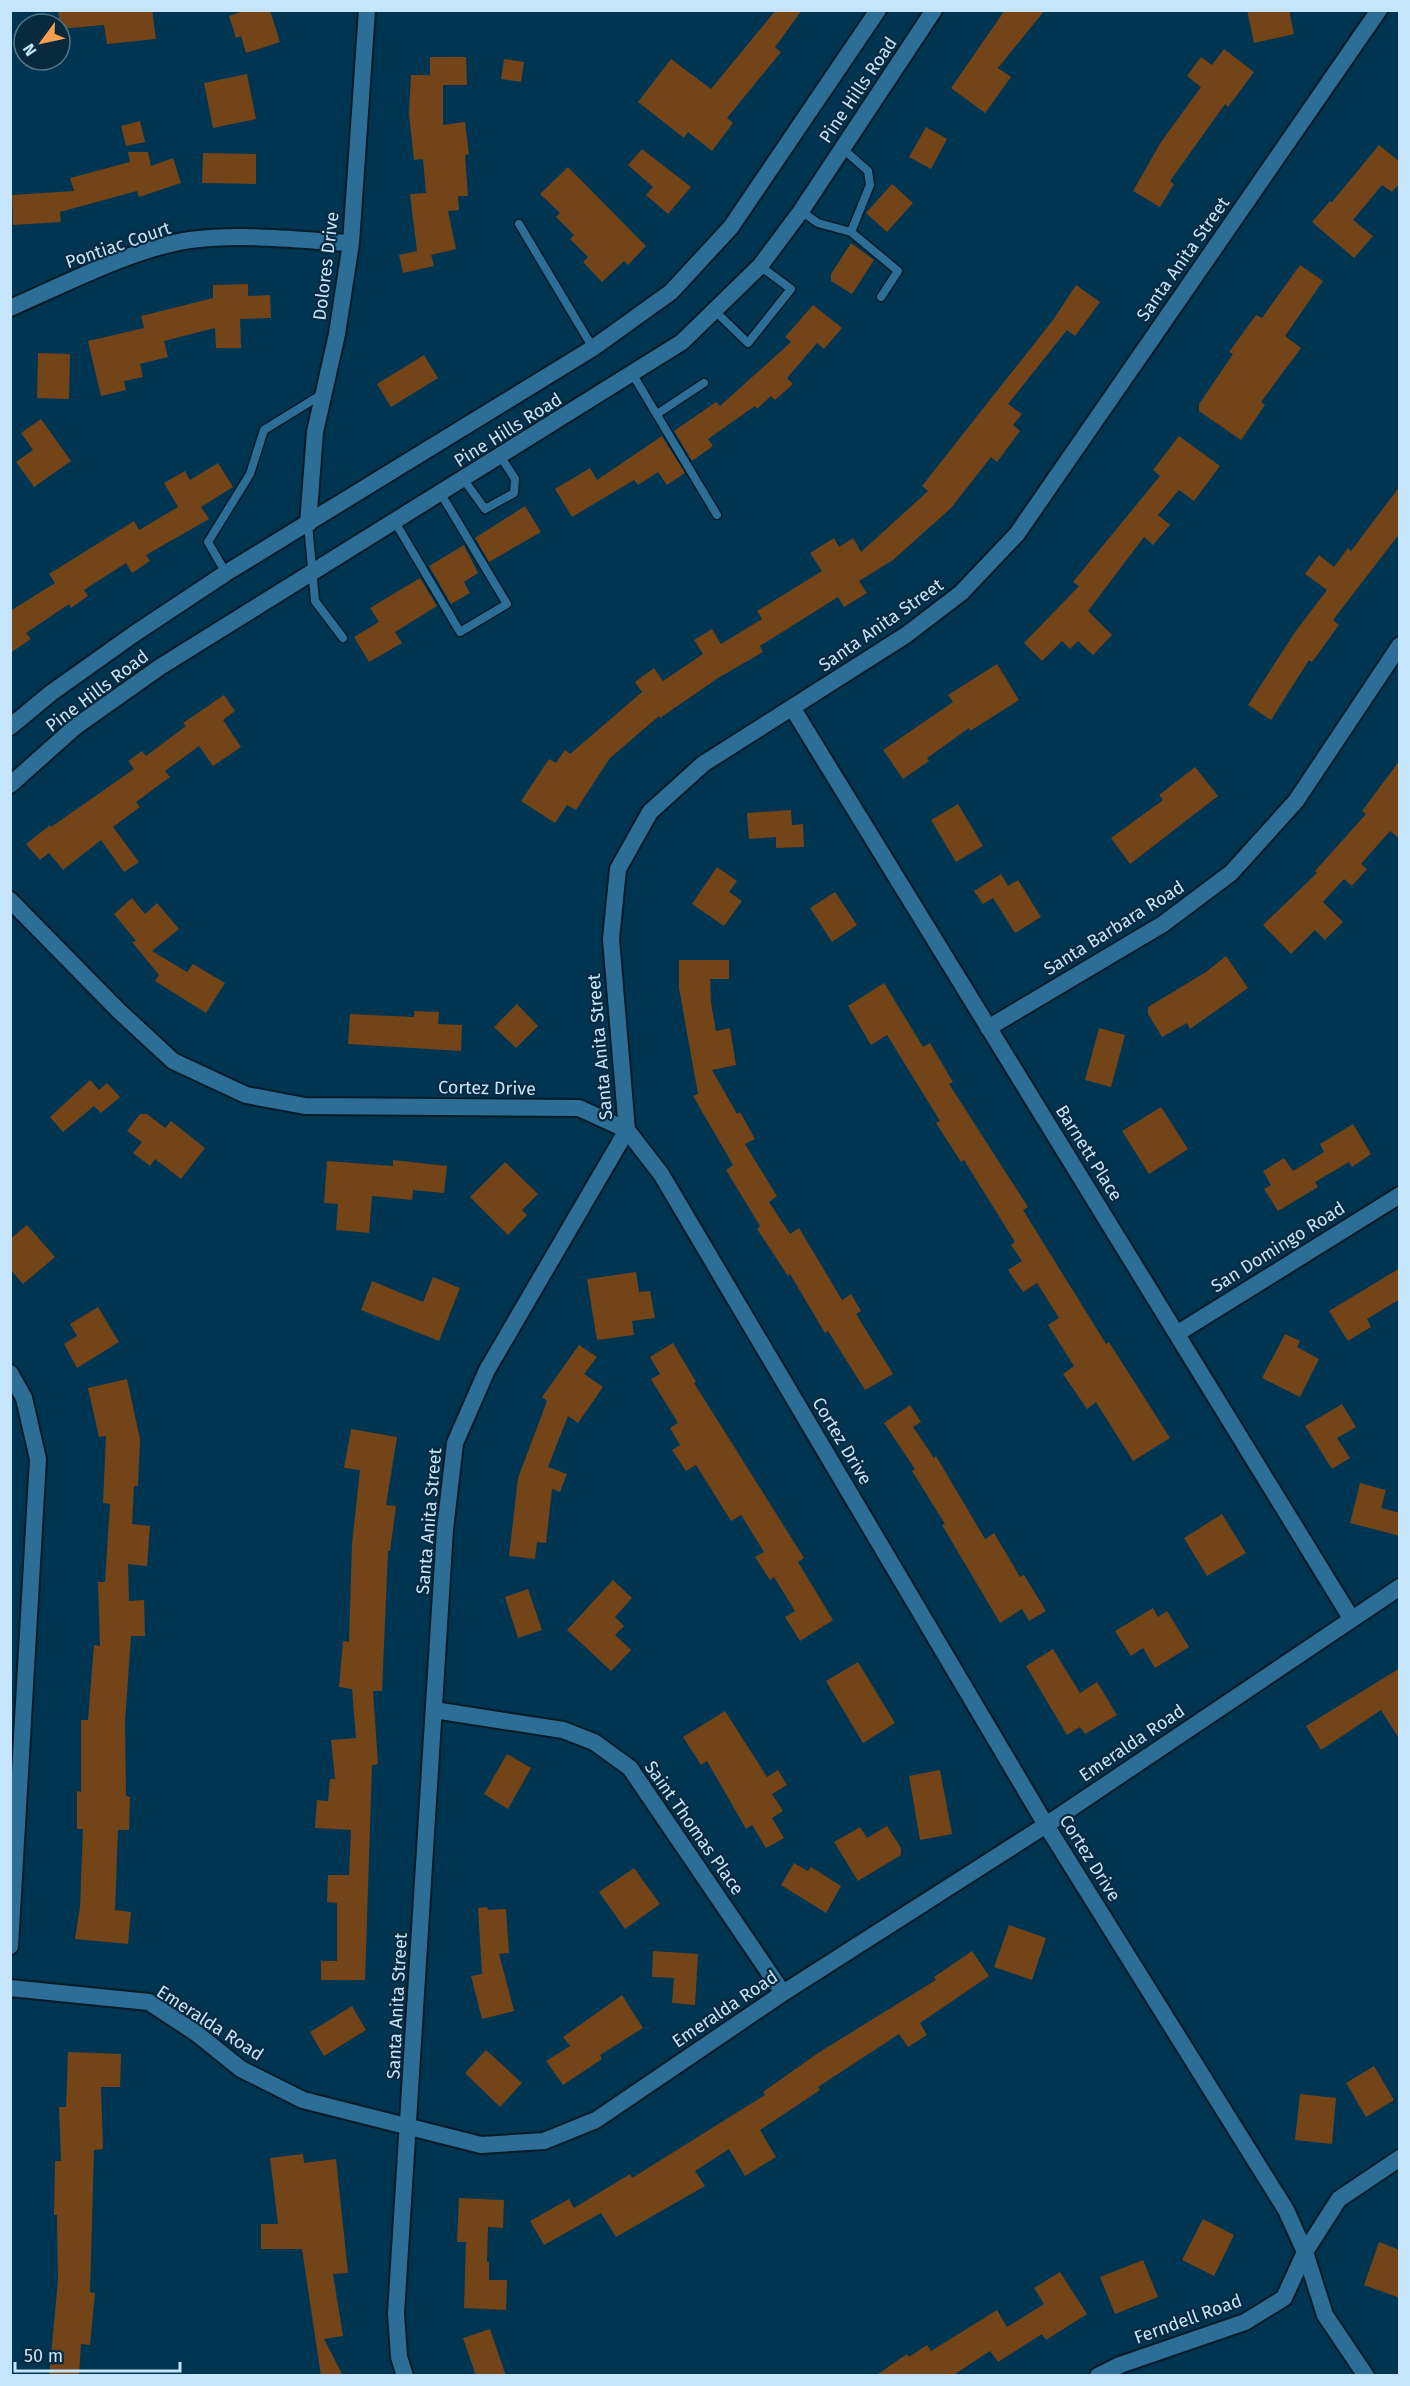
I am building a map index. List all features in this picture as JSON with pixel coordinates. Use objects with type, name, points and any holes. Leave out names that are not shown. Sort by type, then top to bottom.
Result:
[{"type":"street","name":"Dolores Drive","points":[[308,524],[313,492],[315,432],[337,334],[351,243],[367,10]]},
{"type":"street","name":"Pine Hills Road","points":[[10,727],[134,634],[226,573],[593,348],[671,292],[731,227],[878,10]]},
{"type":"street","name":"Pine Hills Road","points":[[10,785],[75,727],[160,667],[633,375],[682,342],[760,266],[801,211],[934,10]]},
{"type":"street","name":"Santa Anita Street","points":[[405,2376],[399,2357],[396,2313],[446,1529],[455,1443],[487,1370],[627,1130],[611,939],[618,869],[650,812],[703,764],[793,709],[906,635],[961,593],[1017,534],[1379,10]]},
{"type":"street","name":"Pontiac Court","points":[[10,308],[120,262],[189,240],[251,238],[351,243]]},
{"type":"street","name":"Santa Barbara Road","points":[[988,1028],[1163,924],[1231,873],[1296,801],[1400,645]]},
{"type":"street","name":"Barnett Place","points":[[793,709],[1351,1618]]},
{"type":"street","name":"Cortez Drive","points":[[10,900],[118,1010],[173,1060],[246,1095],[305,1106],[579,1108],[627,1130],[662,1174],[1046,1826],[1286,2210],[1305,2252],[1325,2315],[1366,2376]]},
{"type":"street","name":"San Domingo Road","points":[[1178,1333],[1400,1195]]},
{"type":"street","points":[[10,1373],[24,1398],[38,1459],[10,1946]]},
{"type":"street","name":"Emeralda Road","points":[[10,1988],[149,2002],[196,2033],[241,2069],[303,2100],[482,2145],[544,2141],[596,2120],[783,1993],[1046,1826],[1400,1587]]},
{"type":"street","name":"Saint Thomas Place","points":[[434,1710],[563,1730],[594,1743],[630,1768],[783,1993]]},
{"type":"street","name":"Ferndell Road","points":[[1098,2376],[1139,2358],[1245,2322],[1284,2298],[1305,2252],[1339,2199],[1400,2158]]},
{"type":"lane","points":[[842,148],[868,171],[870,185],[850,232]]},
{"type":"lane","points":[[801,211],[818,223],[850,232],[898,271],[881,297]]},
{"type":"lane","points":[[519,224],[593,348]]},
{"type":"lane","points":[[715,311],[748,343],[791,289],[760,266]]},
{"type":"lane","points":[[633,375],[717,515]]},
{"type":"lane","points":[[657,414],[704,383]]},
{"type":"lane","points":[[226,573],[208,542],[250,474],[264,430],[324,393]]},
{"type":"lane","points":[[464,480],[485,509],[514,493],[515,479],[501,457]]},
{"type":"lane","points":[[395,522],[460,632],[507,604],[441,494]]},
{"type":"lane","points":[[308,524],[315,601],[343,638]]},
{"type":"building","points":[[58,10],[152,10],[156,39],[107,44],[104,25],[72,28],[72,12],[58,12]]},
{"type":"building","points":[[246,10],[270,10],[280,42],[246,53],[241,36],[236,38],[229,16]]},
{"type":"building","points":[[776,10],[802,10],[775,47],[781,52],[727,118],[733,123],[712,151],[688,132],[684,138],[638,102],[671,59],[711,89]]},
{"type":"building","points":[[1005,10],[1045,10],[998,68],[1011,77],[985,113],[951,88]]},
{"type":"building","points":[[1247,10],[1289,10],[1294,34],[1254,43]]},
{"type":"building","points":[[1224,49],[1254,72],[1228,107],[1225,104],[1170,181],[1174,184],[1160,207],[1133,191],[1161,142],[1201,87],[1187,76],[1201,57],[1212,65]]},
{"type":"building","points":[[430,57],[466,57],[467,85],[443,85],[443,125],[465,122],[469,154],[465,155],[468,196],[458,196],[459,210],[448,211],[456,249],[431,255],[434,266],[403,273],[399,255],[417,251],[410,194],[426,193],[423,159],[414,160],[409,114],[411,75],[430,75]]},
{"type":"building","points":[[504,59],[524,62],[521,82],[501,79]]},
{"type":"building","points":[[247,74],[256,119],[213,128],[204,83]]},
{"type":"building","points":[[140,121],[145,142],[126,146],[121,126]]},
{"type":"building","points":[[926,127],[947,139],[931,169],[909,157]]},
{"type":"building","points":[[1379,145],[1400,162],[1400,183],[1392,192],[1382,185],[1353,220],[1373,236],[1354,258],[1312,222],[1330,201],[1332,202]]},
{"type":"building","points":[[642,149],[691,187],[668,214],[646,195],[653,187],[628,165]]},
{"type":"building","points":[[128,152],[148,152],[151,166],[173,158],[181,183],[139,197],[137,191],[60,212],[61,222],[13,225],[12,195],[74,191],[70,178],[130,162]]},
{"type":"building","points":[[203,153],[256,154],[256,184],[202,183]]},
{"type":"building","points":[[568,167],[646,246],[628,265],[624,261],[602,282],[583,262],[588,257],[570,239],[574,235],[556,217],[560,213],[540,194]]},
{"type":"building","points":[[892,184],[913,203],[887,232],[866,213]]},
{"type":"building","points":[[851,243],[874,260],[852,294],[831,281],[831,274]]},
{"type":"building","points":[[1300,265],[1323,281],[1285,336],[1301,348],[1261,402],[1265,405],[1241,440],[1199,411],[1199,404],[1233,354],[1229,352],[1256,315],[1262,318]]},
{"type":"building","points":[[248,284],[248,296],[270,295],[271,318],[240,319],[241,348],[216,348],[215,328],[164,341],[168,357],[140,364],[143,377],[124,381],[126,390],[101,396],[88,341],[144,328],[141,316],[213,298],[213,285]]},
{"type":"building","points":[[1076,285],[1100,302],[1075,336],[1067,330],[1008,404],[1022,414],[1013,425],[1020,431],[997,462],[991,457],[951,508],[893,560],[859,581],[867,593],[844,607],[838,597],[760,646],[763,652],[718,678],[660,718],[659,716],[610,758],[576,810],[567,805],[555,823],[521,801],[549,759],[556,763],[565,750],[570,754],[642,692],[635,682],[654,668],[663,681],[703,654],[694,640],[712,629],[721,644],[762,619],[757,611],[822,571],[810,553],[834,538],[839,547],[853,538],[861,552],[928,491],[922,486],[1053,320]]},
{"type":"building","points":[[813,305],[842,328],[824,349],[817,343],[787,378],[793,384],[775,400],[771,396],[757,409],[755,406],[708,439],[713,446],[692,461],[674,431],[716,402],[720,406],[791,342],[785,337]]},
{"type":"building","points":[[38,353],[70,354],[69,399],[37,398]]},
{"type":"building","points":[[424,355],[438,378],[391,407],[377,384]]},
{"type":"building","points":[[41,419],[71,461],[34,487],[16,462],[33,450],[21,433]]},
{"type":"building","points":[[662,436],[685,473],[667,485],[658,472],[638,485],[634,480],[572,517],[555,489],[590,468],[597,480]]},
{"type":"building","points":[[1179,436],[1220,466],[1194,501],[1179,490],[1158,515],[1170,525],[1153,545],[1144,537],[1088,611],[1112,635],[1093,655],[1078,641],[1070,649],[1062,641],[1042,661],[1024,643],[1079,586],[1073,582],[1160,476],[1153,470]]},
{"type":"building","points":[[218,463],[233,487],[201,507],[209,519],[146,555],[150,561],[132,573],[126,563],[84,590],[88,596],[71,608],[69,604],[26,633],[31,639],[10,653],[10,611],[55,583],[49,574],[134,521],[139,530],[178,507],[164,483],[185,471],[190,480]]},
{"type":"building","points":[[1400,486],[1400,533],[1333,620],[1339,625],[1312,662],[1309,660],[1271,720],[1248,705],[1295,632],[1327,590],[1305,574],[1319,555],[1334,567],[1348,548],[1351,551]]},
{"type":"building","points":[[525,506],[541,532],[489,562],[475,538]]},
{"type":"building","points":[[464,545],[478,573],[464,582],[470,593],[451,604],[429,566]]},
{"type":"building","points":[[420,578],[437,606],[395,632],[402,643],[369,662],[354,637],[379,622],[370,608]]},
{"type":"building","points":[[997,664],[1019,700],[970,731],[969,728],[927,758],[929,761],[903,779],[883,750],[953,702],[948,695]]},
{"type":"building","points":[[224,695],[235,711],[223,720],[241,747],[213,766],[199,746],[165,771],[170,777],[136,802],[140,807],[113,827],[139,862],[124,872],[101,840],[63,870],[49,853],[40,860],[26,844],[50,825],[51,827],[134,769],[128,761],[142,751],[146,756],[186,726],[183,723]]},
{"type":"building","points":[[1400,760],[1400,839],[1390,831],[1361,864],[1367,869],[1352,886],[1344,879],[1323,902],[1343,922],[1325,940],[1315,930],[1291,954],[1263,925],[1317,873],[1315,871],[1366,814],[1362,811]]},
{"type":"building","points":[[1195,767],[1218,796],[1130,864],[1111,838],[1163,800],[1159,795]]},
{"type":"building","points":[[958,804],[983,846],[956,862],[931,820]]},
{"type":"building","points":[[791,810],[792,825],[803,824],[804,847],[776,848],[776,837],[749,839],[747,813]]},
{"type":"building","points":[[717,867],[737,881],[729,892],[742,901],[724,926],[692,904]]},
{"type":"building","points":[[1001,874],[1008,886],[1018,880],[1041,917],[1015,933],[993,898],[983,904],[974,891]]},
{"type":"building","points":[[835,892],[857,925],[832,942],[810,908]]},
{"type":"building","points":[[132,898],[145,914],[157,903],[179,929],[152,951],[187,972],[193,964],[225,983],[206,1013],[155,981],[159,975],[132,942],[136,941],[114,914]]},
{"type":"building","points":[[1226,956],[1248,988],[1190,1029],[1187,1023],[1162,1037],[1148,1014],[1148,1007],[1206,972]]},
{"type":"building","points":[[679,960],[729,960],[729,979],[710,979],[711,1003],[716,1031],[730,1028],[736,1065],[712,1070],[737,1114],[740,1112],[755,1139],[745,1144],[777,1196],[769,1202],[790,1234],[799,1228],[842,1300],[851,1294],[861,1311],[856,1314],[893,1374],[865,1390],[828,1331],[825,1333],[790,1274],[788,1276],[757,1229],[760,1226],[726,1170],[733,1165],[693,1096],[698,1094],[679,988]]},
{"type":"building","points":[[884,983],[923,1047],[930,1043],[953,1082],[949,1084],[1028,1207],[1023,1210],[1106,1344],[1109,1342],[1170,1438],[1133,1461],[1096,1402],[1087,1409],[1063,1374],[1074,1366],[1048,1325],[1059,1318],[1037,1283],[1023,1292],[1008,1270],[1022,1261],[1011,1245],[1015,1242],[964,1160],[961,1162],[936,1123],[940,1121],[887,1035],[871,1045],[848,1006]]},
{"type":"building","points":[[517,1004],[538,1026],[516,1048],[494,1027]]},
{"type":"building","points":[[414,1011],[439,1012],[438,1024],[462,1025],[461,1051],[348,1044],[350,1014],[414,1017]]},
{"type":"building","points":[[1099,1028],[1125,1035],[1111,1087],[1085,1080]]},
{"type":"building","points":[[90,1080],[99,1090],[107,1083],[120,1097],[101,1113],[94,1106],[63,1132],[50,1117]]},
{"type":"building","points":[[1161,1107],[1188,1149],[1149,1174],[1122,1131]]},
{"type":"building","points":[[140,1114],[147,1114],[165,1128],[171,1121],[205,1148],[181,1179],[155,1159],[150,1166],[133,1153],[142,1142],[127,1131]]},
{"type":"building","points":[[1353,1124],[1371,1154],[1352,1167],[1349,1162],[1315,1182],[1318,1187],[1278,1211],[1264,1189],[1271,1185],[1263,1171],[1284,1158],[1293,1171],[1324,1152],[1320,1144]]},
{"type":"building","points":[[393,1160],[447,1166],[444,1193],[413,1190],[412,1200],[372,1196],[369,1233],[336,1230],[338,1204],[324,1203],[327,1161],[393,1166]]},
{"type":"building","points":[[505,1162],[538,1194],[522,1210],[527,1215],[508,1235],[470,1197]]},
{"type":"building","points":[[27,1225],[55,1257],[23,1284],[10,1269],[10,1239]]},
{"type":"building","points":[[1400,1268],[1400,1299],[1367,1319],[1371,1327],[1348,1341],[1329,1311]]},
{"type":"building","points":[[636,1272],[639,1292],[650,1291],[655,1318],[632,1321],[634,1335],[597,1340],[587,1279]]},
{"type":"building","points":[[433,1277],[460,1288],[439,1341],[361,1310],[372,1281],[423,1302]]},
{"type":"building","points":[[98,1307],[119,1342],[77,1368],[64,1344],[77,1336],[70,1324]]},
{"type":"building","points":[[1285,1334],[1300,1341],[1297,1347],[1319,1359],[1300,1397],[1262,1378]]},
{"type":"building","points":[[673,1343],[696,1382],[694,1383],[804,1558],[798,1562],[833,1620],[800,1641],[785,1617],[795,1611],[774,1577],[770,1580],[755,1557],[764,1552],[741,1515],[731,1521],[696,1465],[686,1471],[672,1450],[680,1445],[670,1428],[678,1423],[651,1379],[660,1374],[650,1357]]},
{"type":"building","points":[[579,1345],[597,1357],[584,1374],[603,1387],[578,1423],[568,1416],[548,1467],[567,1474],[560,1492],[552,1489],[546,1543],[537,1542],[535,1559],[509,1556],[518,1478],[547,1401],[542,1397]]},
{"type":"building","points":[[127,1379],[140,1439],[138,1486],[134,1486],[132,1524],[150,1526],[147,1566],[128,1564],[129,1601],[144,1600],[145,1636],[131,1636],[125,1721],[126,1796],[130,1797],[129,1830],[118,1830],[115,1910],[131,1912],[128,1944],[75,1939],[80,1907],[83,1829],[77,1829],[77,1791],[81,1792],[81,1720],[88,1720],[94,1645],[100,1646],[98,1582],[105,1582],[110,1504],[103,1503],[106,1436],[99,1437],[88,1388]]},
{"type":"building","points":[[1342,1404],[1356,1427],[1337,1438],[1350,1458],[1332,1469],[1305,1426]]},
{"type":"building","points":[[910,1405],[921,1422],[913,1427],[934,1458],[936,1456],[985,1539],[994,1533],[1020,1577],[1024,1575],[1046,1611],[1029,1621],[1022,1609],[1000,1623],[942,1525],[945,1524],[912,1471],[915,1469],[884,1423]]},
{"type":"building","points":[[351,1429],[397,1437],[386,1505],[396,1506],[390,1551],[388,1551],[382,1691],[373,1691],[378,1764],[372,1765],[365,1980],[321,1980],[321,1961],[337,1961],[337,1903],[327,1902],[328,1875],[349,1875],[351,1830],[315,1828],[317,1800],[328,1801],[330,1779],[335,1779],[331,1740],[356,1738],[352,1689],[339,1687],[343,1641],[349,1642],[352,1544],[360,1470],[344,1468]]},
{"type":"building","points":[[1360,1483],[1386,1490],[1381,1508],[1400,1513],[1400,1536],[1350,1523]]},
{"type":"building","points":[[1222,1514],[1246,1553],[1207,1576],[1184,1538]]},
{"type":"building","points":[[613,1580],[632,1598],[615,1617],[624,1626],[615,1635],[631,1650],[611,1671],[567,1630]]},
{"type":"building","points":[[528,1589],[542,1630],[518,1638],[505,1597]]},
{"type":"building","points":[[1153,1608],[1158,1617],[1167,1611],[1189,1647],[1155,1668],[1143,1648],[1131,1656],[1115,1631]]},
{"type":"building","points":[[1053,1649],[1080,1693],[1097,1682],[1117,1715],[1085,1734],[1080,1727],[1067,1735],[1026,1666]]},
{"type":"building","points":[[858,1662],[895,1723],[863,1743],[826,1681]]},
{"type":"building","points":[[1400,1668],[1400,1740],[1381,1710],[1321,1750],[1306,1726]]},
{"type":"building","points":[[725,1711],[767,1777],[778,1770],[787,1785],[772,1794],[783,1811],[772,1818],[784,1838],[766,1848],[752,1825],[746,1829],[707,1761],[701,1765],[683,1737]]},
{"type":"building","points":[[507,1754],[531,1768],[508,1809],[484,1794]]},
{"type":"building","points":[[940,1770],[952,1834],[920,1840],[909,1776]]},
{"type":"building","points":[[887,1826],[901,1848],[901,1855],[858,1881],[834,1842],[860,1827],[867,1838]]},
{"type":"building","points":[[794,1863],[808,1871],[811,1867],[841,1886],[826,1913],[781,1885]]},
{"type":"building","points":[[634,1868],[660,1904],[625,1929],[599,1892]]},
{"type":"building","points":[[487,1907],[488,1910],[506,1909],[509,1953],[499,1954],[514,2011],[482,2019],[471,1976],[482,1974],[478,1908]]},
{"type":"building","points":[[1009,1925],[1046,1938],[1032,1980],[994,1967]]},
{"type":"building","points":[[653,1951],[698,1954],[695,2005],[672,2003],[674,1978],[652,1977]]},
{"type":"building","points":[[972,1951],[989,1976],[920,2023],[927,2035],[908,2047],[899,2034],[818,2087],[820,2090],[760,2130],[776,2157],[745,2176],[729,2149],[695,2171],[705,2186],[616,2237],[601,2213],[544,2245],[530,2221],[569,2199],[574,2208],[630,2174],[632,2178],[765,2095],[763,2092],[818,2053],[936,1980],[934,1977]]},
{"type":"building","points":[[622,1995],[643,2028],[600,2055],[602,2059],[563,2085],[546,2061],[570,2046],[563,2037]]},
{"type":"building","points":[[352,2006],[366,2030],[324,2056],[310,2032]]},
{"type":"building","points":[[486,2050],[522,2083],[500,2107],[465,2073]]},
{"type":"building","points":[[68,2052],[121,2054],[120,2087],[101,2087],[103,2149],[94,2150],[90,2292],[95,2293],[90,2345],[81,2344],[79,2376],[49,2376],[58,2281],[57,2215],[54,2215],[55,2161],[61,2161],[59,2107],[66,2107]]},
{"type":"building","points":[[1374,2066],[1394,2100],[1366,2117],[1346,2083]]},
{"type":"building","points":[[1300,2094],[1336,2098],[1332,2144],[1295,2140]]},
{"type":"building","points":[[303,2154],[304,2163],[336,2159],[348,2273],[333,2274],[343,2336],[324,2339],[343,2376],[321,2376],[302,2249],[261,2249],[261,2224],[278,2224],[270,2158]]},
{"type":"building","points":[[459,2198],[504,2200],[503,2228],[488,2227],[487,2262],[489,2262],[489,2280],[507,2280],[506,2310],[464,2308],[466,2242],[457,2242]]},
{"type":"building","points":[[1203,2219],[1234,2235],[1214,2276],[1182,2260]]},
{"type":"building","points":[[1379,2242],[1400,2250],[1400,2298],[1364,2285]]},
{"type":"building","points":[[1143,2260],[1158,2297],[1115,2314],[1100,2277]]},
{"type":"building","points":[[1060,2272],[1087,2314],[1046,2340],[1042,2334],[998,2362],[990,2351],[952,2376],[875,2376],[907,2354],[909,2357],[927,2345],[931,2351],[997,2310],[1007,2327],[1044,2304],[1034,2288]]},
{"type":"building","points":[[490,2329],[506,2376],[476,2376],[463,2338]]}]
